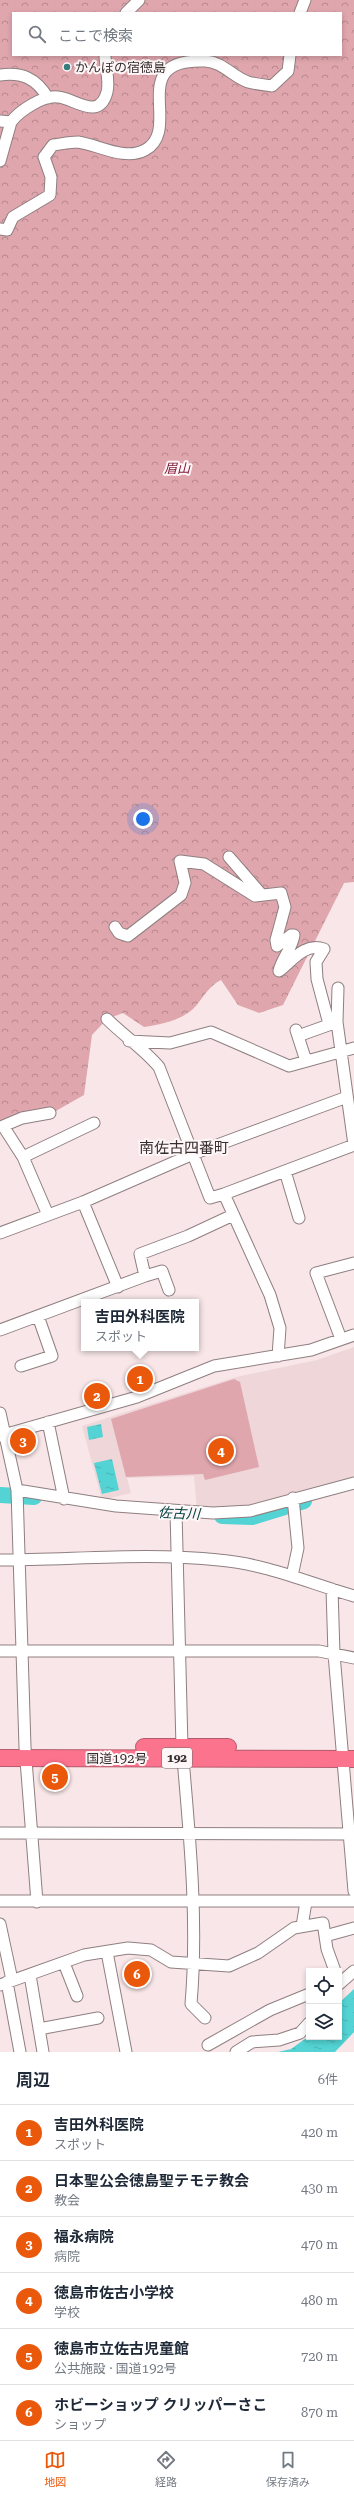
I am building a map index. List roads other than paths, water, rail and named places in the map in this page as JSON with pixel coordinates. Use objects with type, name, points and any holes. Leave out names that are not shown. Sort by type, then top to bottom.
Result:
[{"type":"highway","name":"国道192号","points":[[0,1747],[25,1752],[348,1753]]},
{"type":"highway","name":"国道192号","points":[[0,1758],[25,1752]]},
{"type":"street","points":[[127,12],[139,0]]},
{"type":"street","points":[[300,12],[305,0]]},
{"type":"street","points":[[0,161],[6,122],[16,116],[48,98],[58,97],[87,107],[99,103],[107,91],[105,56]]},
{"type":"street","points":[[0,229],[7,230],[13,217],[50,195],[51,177],[44,157],[53,145],[76,142],[130,155],[146,150],[158,136],[161,113],[157,96],[162,77],[175,64],[206,61],[226,67],[247,82],[272,86],[288,71],[290,56]]},
{"type":"street","points":[[0,75],[23,75],[40,85],[48,98]]},
{"type":"street","points":[[229,857],[262,895]]},
{"type":"street","points":[[107,1019],[129,1041],[144,1049],[159,1067],[210,1198],[354,1145],[340,1050],[333,1023],[317,979],[316,962],[324,949],[317,946],[308,947],[278,971],[280,964],[293,944],[294,936],[291,934],[277,946],[276,940],[286,908],[282,893],[255,896],[204,864],[180,861],[185,883],[181,895],[128,936],[119,932],[115,927]]},
{"type":"street","points":[[333,1023],[338,988]]},
{"type":"street","points":[[306,1061],[297,1033],[333,1023]]},
{"type":"street","points":[[129,1041],[170,1043],[211,1032],[289,1066],[340,1050],[354,1048]]},
{"type":"street","points":[[0,1233],[82,1202],[193,1154],[347,1098]]},
{"type":"street","points":[[48,1215],[23,1157],[3,1126],[22,1118],[50,1113]]},
{"type":"street","points":[[23,1157],[94,1123]]},
{"type":"street","points":[[285,1171],[299,1218]]},
{"type":"street","points":[[224,1194],[270,1295],[280,1328],[278,1356]]},
{"type":"street","points":[[82,1202],[118,1286]]},
{"type":"street","points":[[145,1276],[140,1254],[188,1236],[233,1215]]},
{"type":"street","points":[[341,1339],[316,1273],[354,1263]]},
{"type":"street","points":[[83,1299],[162,1271],[169,1290]]},
{"type":"street","points":[[0,1330],[81,1300]]},
{"type":"street","points":[[27,1368],[52,1356],[38,1316]]},
{"type":"street","points":[[3,1435],[137,1398],[214,1366],[311,1350],[354,1335]]},
{"type":"street","points":[[0,1413],[3,1435],[17,1494],[25,1752],[37,1902]]},
{"type":"street","points":[[48,1422],[64,1499]]},
{"type":"street","points":[[17,1494],[176,1514],[213,1513],[250,1511],[294,1503],[354,1482]]},
{"type":"street","points":[[292,1576],[298,1548],[294,1503]]},
{"type":"street","points":[[176,1514],[178,1650],[182,1753],[194,1902],[194,1964],[191,2004],[205,2018]]},
{"type":"street","points":[[0,1560],[176,1558],[219,1560],[292,1576],[354,1596]]},
{"type":"street","points":[[332,1589],[334,1654],[348,1753],[354,1891]]},
{"type":"street","points":[[0,1651],[319,1651],[354,1658]]},
{"type":"street","points":[[0,1833],[352,1834]]},
{"type":"street","points":[[0,1901],[354,1901]]},
{"type":"street","points":[[302,1926],[306,1902]]},
{"type":"street","points":[[7,1982],[84,1955],[128,1948],[151,1950],[171,1962],[229,1966],[258,1952],[281,1935],[302,1926],[323,1923],[334,1968]]},
{"type":"street","points":[[0,1924],[7,1982],[20,2052]]},
{"type":"street","points":[[325,1936],[354,1928]]},
{"type":"street","points":[[107,1952],[126,2052]]},
{"type":"street","points":[[64,1963],[77,1996]]},
{"type":"street","points":[[342,1979],[354,1971]]},
{"type":"street","points":[[30,1975],[43,2052]]},
{"type":"street","points":[[208,2045],[270,2010],[306,1995]]},
{"type":"street","points":[[39,2029],[98,2018]]},
{"type":"street","points":[[236,2052],[252,2042],[279,2040],[300,2033],[306,2026]]},
{"type":"water","points":[[101,1424],[103,1437],[89,1440],[87,1427]]},
{"type":"water","points":[[112,1459],[119,1490],[102,1494],[94,1463]]},
{"type":"water","points":[[354,1989],[354,2032],[335,2052],[278,2052],[291,2049],[306,2038],[306,2040],[342,2040],[342,2000]]},
{"type":"waterway","name":"佐古川","points":[[0,1495],[34,1497]]},
{"type":"waterway","name":"佐古川","points":[[222,1516],[252,1517],[304,1501]]},
{"type":"place","name":"かんぽの宿徳島","points":[[67,67]]},
{"type":"place","name":"吉田外科医院","points":[[140,1379]]},
{"type":"place","name":"日本聖公会徳島聖テモテ教会","points":[[97,1396]]},
{"type":"place","name":"福永病院","points":[[23,1441]]},
{"type":"place","name":"徳島市佐古小学校","points":[[221,1451]]},
{"type":"place","name":"徳島市立佐古児童館","points":[[55,1777]]},
{"type":"place","name":"ホビーショップ クリッパーさこ","points":[[137,1974]]},
{"type":"district","name":"南佐古四番町","points":[[184,1148]]},
{"type":"park label","name":"眉山","points":[[177,468]]}]
